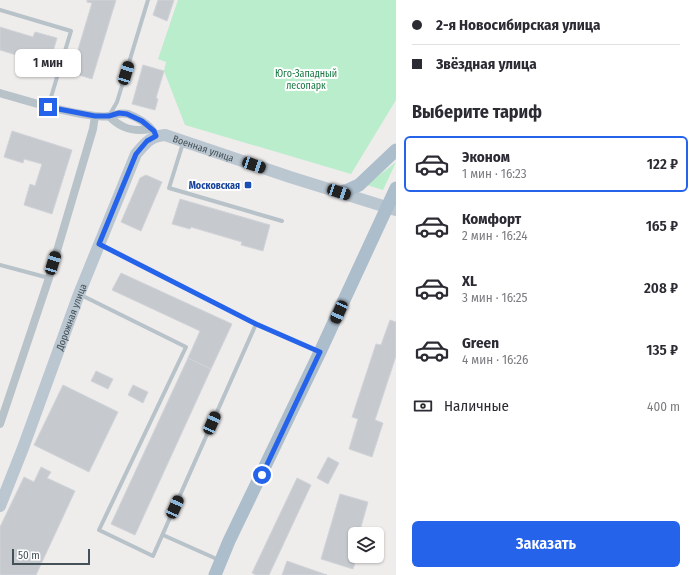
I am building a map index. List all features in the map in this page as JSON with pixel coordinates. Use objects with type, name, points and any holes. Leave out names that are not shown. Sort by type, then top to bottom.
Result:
[{"type":"main road","points":[[339,192],[359,185],[396,150]]},
{"type":"main road","points":[[215,575],[229,541],[391,209],[396,188]]},
{"type":"street","points":[[0,93],[48,107],[95,116],[109,116]]},
{"type":"street","name":"Военная улица","points":[[153,132],[142,121],[127,114],[119,113],[109,116],[115,123],[125,128],[165,135],[391,209]]},
{"type":"street","points":[[0,424],[2,414],[49,278],[93,129],[95,116]]},
{"type":"street","name":"Дорожная улица","points":[[0,506],[23,448],[78,294],[136,154],[153,132]]},
{"type":"lane","points":[[109,116],[117,102],[148,0]]},
{"type":"lane","points":[[0,10],[70,31],[48,107]]},
{"type":"lane","points":[[183,141],[169,188],[282,221]]},
{"type":"lane","points":[[99,244],[256,324],[320,352]]},
{"type":"lane","points":[[0,265],[49,278]]},
{"type":"lane","points":[[78,294],[186,347],[100,530],[153,556],[256,324]]},
{"type":"lane","points":[[163,535],[221,561]]},
{"type":"green space","name":"Юго-Западный лесопарк","points":[[178,0],[396,0],[396,100],[351,174],[185,125],[164,71],[166,62],[158,59]]},
{"type":"green space","points":[[396,162],[383,190],[367,185]]},
{"type":"building","points":[[87,0],[116,0],[92,79],[66,71],[72,51],[77,53],[92,3],[87,2]]},
{"type":"building","points":[[158,0],[174,0],[167,21],[153,15]]},
{"type":"building","points":[[0,27],[33,37],[35,32],[57,38],[49,65],[0,50]]},
{"type":"building","points":[[143,65],[164,71],[156,98],[158,99],[155,110],[132,104]]},
{"type":"building","points":[[12,131],[72,150],[52,214],[24,205],[30,184],[35,186],[42,164],[24,159],[23,163],[4,157]]},
{"type":"building","points":[[146,175],[162,182],[141,231],[121,222],[140,178]]},
{"type":"building","points":[[180,199],[270,225],[263,251],[241,245],[242,242],[191,227],[190,229],[172,224]]},
{"type":"building","points":[[121,273],[232,324],[211,369],[188,358],[200,331],[112,290]]},
{"type":"building","points":[[390,320],[396,322],[396,356],[375,420],[383,423],[372,457],[349,449],[358,419],[352,417],[376,344],[381,345]]},
{"type":"building","points":[[188,358],[211,369],[135,535],[111,524]]},
{"type":"building","points":[[96,371],[113,379],[108,389],[91,381]]},
{"type":"building","points":[[63,385],[118,412],[89,472],[34,445]]},
{"type":"building","points":[[133,385],[148,392],[143,403],[128,395]]},
{"type":"building","points":[[328,457],[339,463],[328,484],[317,478]]},
{"type":"building","points":[[41,467],[51,472],[47,478],[75,491],[36,575],[0,575],[0,527],[24,477],[34,482]]},
{"type":"building","points":[[297,478],[311,485],[269,575],[256,575],[252,573]]},
{"type":"building","points":[[340,494],[368,502],[361,527],[348,527],[348,563],[355,563],[353,569],[321,559]]},
{"type":"building","points":[[287,561],[327,575],[282,575]]},
{"type":"place","name":"Московская","points":[[248,185]]},
{"type":"route","points":[[48,107],[95,116],[109,116],[119,113],[127,114],[142,121],[154,131],[156,136],[147,141],[136,154],[99,244],[256,324],[320,352],[262,475]]}]
